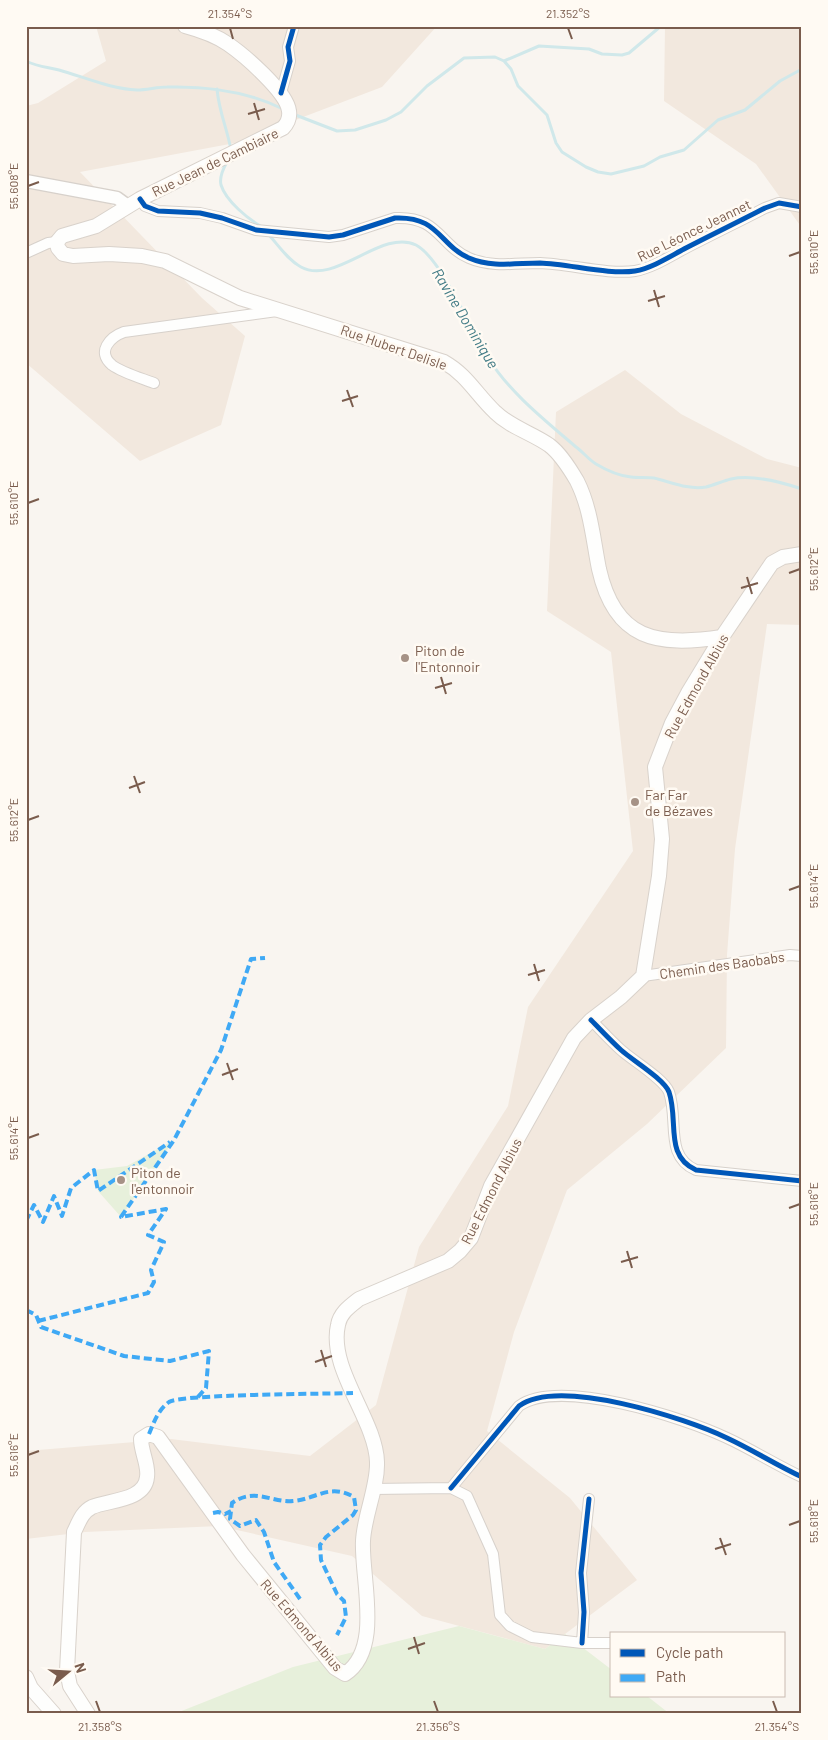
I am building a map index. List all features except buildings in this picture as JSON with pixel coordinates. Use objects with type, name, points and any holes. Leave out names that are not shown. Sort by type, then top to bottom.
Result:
[{"type":"main road","points":[[185,26],[211,35],[228,44],[284,98]]},
{"type":"main road","name":"Rue Jean de Cambiaire","points":[[134,203],[283,128],[289,119],[290,112],[284,98]]},
{"type":"main road","points":[[57,242],[62,236],[96,226],[134,203]]},
{"type":"main road","name":"Rue Hubert Delisle","points":[[57,242],[58,248],[63,254],[74,256],[109,254],[142,256],[164,261],[240,298],[431,357],[460,371],[495,412],[511,424],[550,446],[562,458],[577,481],[588,509],[603,586],[620,619],[647,636],[667,640],[722,637]]},
{"type":"main road","name":"Rue Edmond Albius","points":[[88,1714],[70,1686],[67,1671],[74,1532],[82,1515],[92,1508],[132,1495],[143,1488],[147,1478],[140,1439],[149,1434],[158,1437],[263,1581],[335,1668],[340,1673],[345,1674],[358,1661],[364,1647],[368,1604],[362,1539],[377,1463],[372,1439],[341,1362],[338,1325],[346,1309],[359,1299],[448,1261],[460,1251],[471,1238],[491,1186],[574,1038],[591,1020],[621,997],[643,976],[655,904],[661,848],[655,767],[672,723],[722,637],[772,563],[783,557],[802,554]]},
{"type":"main road","points":[[26,1677],[31,1688],[54,1714]]},
{"type":"street","points":[[284,98],[290,61],[288,47],[294,26]]},
{"type":"street","name":"Rue Léonce Jeannet","points":[[26,180],[117,198],[158,211],[200,213],[222,218],[256,230],[329,237],[343,235],[402,218],[423,222],[434,228],[458,251],[468,258],[482,262],[500,265],[541,264],[635,271],[662,260],[765,208],[779,203],[798,205]]},
{"type":"street","points":[[26,253],[48,243],[57,242]]},
{"type":"street","points":[[154,383],[113,365],[108,359],[106,350],[107,343],[113,336],[124,332],[278,310]]},
{"type":"street","name":"Chemin des Baobabs","points":[[643,976],[790,955],[802,956]]},
{"type":"street","points":[[591,1020],[621,1050],[669,1091],[674,1113],[676,1150],[686,1165],[696,1170],[802,1181]]},
{"type":"street","points":[[451,1488],[519,1406],[530,1398],[561,1395],[590,1396],[688,1422],[728,1438],[802,1477]]},
{"type":"street","points":[[372,1489],[451,1488],[467,1496],[493,1554],[500,1615],[510,1626],[532,1637],[582,1643],[610,1643]]},
{"type":"street","points":[[582,1643],[584,1612],[581,1573],[589,1499]]},
{"type":"shaded area","points":[[96,26],[437,26],[382,87],[235,143],[80,172],[202,298],[245,336],[221,425],[140,461],[26,363],[26,106],[38,103],[106,61]]},
{"type":"shaded area","points":[[665,26],[802,26],[802,228],[756,164],[664,101]]},
{"type":"shaded area","points":[[625,370],[681,414],[767,459],[802,468],[802,625],[767,624],[735,849],[727,955],[726,1048],[647,1124],[567,1190],[514,1332],[487,1431],[570,1498],[637,1580],[545,1649],[422,1616],[352,1556],[219,1526],[85,1532],[26,1539],[26,1451],[171,1439],[310,1456],[376,1405],[419,1247],[508,1106],[528,1007],[633,851],[611,652],[547,611],[556,412]]},
{"type":"green space","name":"Piton de l'entonnoir","points":[[174,1140],[121,1217],[98,1191],[94,1170],[127,1166]]},
{"type":"green space","points":[[459,1626],[545,1649],[565,1634],[610,1668],[610,1698],[650,1698],[670,1714],[174,1714],[293,1667]]},
{"type":"waterway","points":[[504,61],[539,46],[589,49],[602,54],[622,55],[629,53],[661,26]]},
{"type":"waterway","points":[[293,114],[337,131],[355,130],[386,120],[401,112],[427,86],[464,58],[495,57],[504,61],[511,69],[518,86],[547,115],[556,143],[562,152],[586,167],[598,172],[611,174],[644,166],[660,157],[684,150],[718,120],[745,110],[780,81],[802,69]]},
{"type":"waterway","points":[[26,61],[127,89],[197,87],[241,94],[283,109]]},
{"type":"waterway","name":"Ravine Dominique","points":[[217,89],[219,105],[231,150]]},
{"type":"waterway","name":"Ravine Dominique","points":[[227,162],[221,179],[224,191],[238,209],[262,227]]},
{"type":"waterway","name":"Ravine Dominique","points":[[269,235],[296,264],[314,271],[329,269],[343,264],[388,244],[403,242],[416,245],[426,253],[446,280],[489,359],[507,383],[541,417],[590,460],[604,468],[627,476],[654,478],[699,488],[731,479],[748,477],[776,481],[802,489]]},
{"type":"marked path","points":[[38,1321],[148,1293],[154,1282],[151,1270],[164,1242],[148,1235],[166,1209],[121,1217],[174,1140],[221,1050],[251,959],[265,958]]},
{"type":"marked path","points":[[26,1221],[34,1205],[43,1222],[54,1196],[62,1216],[71,1188],[94,1170],[98,1191],[170,1142]]},
{"type":"marked path","points":[[26,1310],[36,1315],[41,1327],[124,1356],[170,1361],[209,1351],[206,1388],[197,1398]]},
{"type":"marked path","points":[[149,1434],[162,1409],[169,1402],[179,1399],[353,1393]]},
{"type":"marked path","points":[[300,1599],[274,1562],[264,1532],[256,1520],[240,1526],[230,1519],[232,1503],[248,1496],[293,1501],[337,1491],[354,1497],[356,1510],[353,1515],[326,1537],[320,1545],[321,1560],[337,1594],[344,1601],[346,1617],[337,1635]]},
{"type":"marked path","points":[[213,1513],[225,1514],[231,1511]]},
{"type":"cycle path","points":[[281,93],[290,61],[288,47],[294,26]]},
{"type":"cycle path","points":[[140,199],[145,206],[158,211],[200,213],[222,218],[256,230],[329,237],[343,235],[395,218],[410,219],[430,226],[459,252],[478,261],[496,264],[540,263],[613,272],[641,270],[654,265],[765,208],[779,203],[802,207]]},
{"type":"cycle path","points":[[591,1020],[621,1050],[655,1076],[666,1087],[672,1103],[676,1147],[686,1164],[696,1170],[802,1181]]},
{"type":"cycle path","points":[[451,1488],[519,1406],[538,1398],[562,1396],[591,1398],[622,1404],[682,1420],[746,1447],[802,1477]]},
{"type":"cycle path","points":[[582,1643],[584,1612],[581,1573],[589,1499]]},
{"type":"place","name":"Piton de l'Entonnoir","points":[[405,658]]},
{"type":"place","name":"Far Far de Bézaves","points":[[635,802]]},
{"type":"place","name":"Piton de l'entonnoir","points":[[121,1180]]}]
